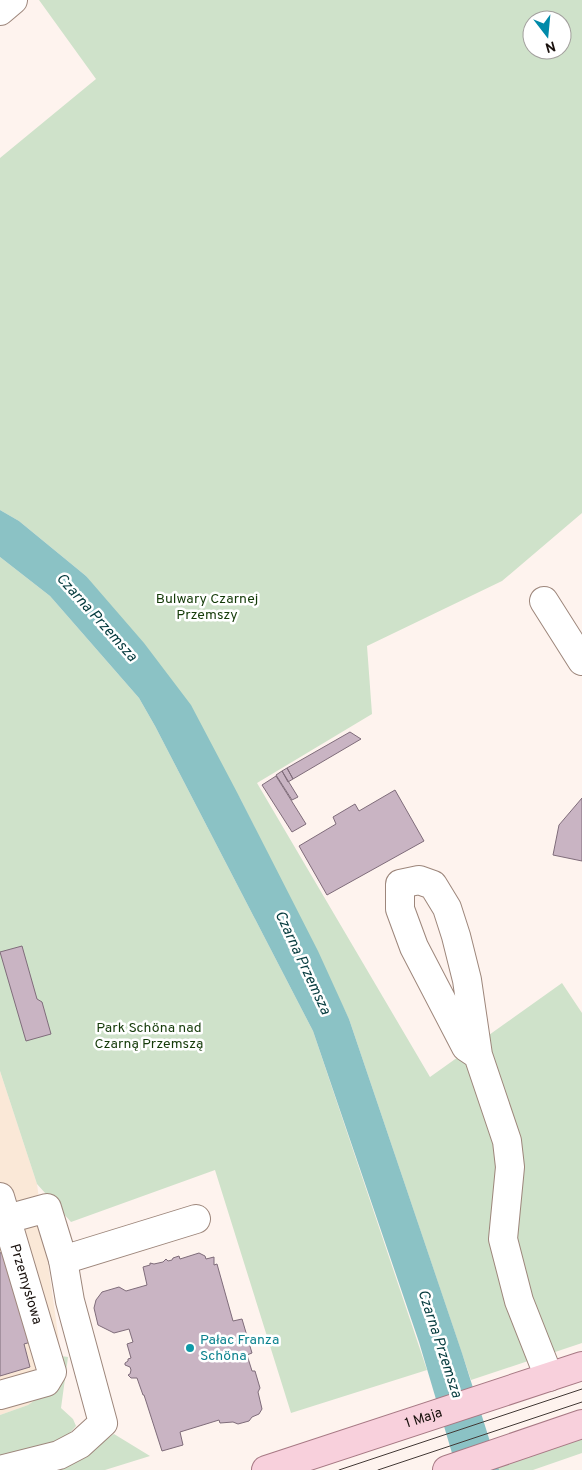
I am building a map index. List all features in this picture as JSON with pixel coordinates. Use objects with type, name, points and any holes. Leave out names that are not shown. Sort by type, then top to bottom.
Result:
[{"type":"main road","name":"1 Maja","points":[[266,1470],[582,1366]]},
{"type":"main road","points":[[447,1470],[582,1424]]},
{"type":"street","points":[[0,11],[13,0]]},
{"type":"street","points":[[544,601],[582,661]]},
{"type":"street","points":[[478,1055],[466,1047],[414,947],[400,909],[400,884],[419,880],[433,885],[447,908],[467,980],[478,1055],[507,1141],[510,1167],[503,1239],[518,1301],[549,1377]]},
{"type":"street","points":[[0,1470],[59,1455],[80,1444],[103,1423],[70,1301],[63,1260],[47,1208],[3,1208]]},
{"type":"street","name":"Przemysłowa","points":[[0,1396],[46,1382],[52,1372],[3,1208]]},
{"type":"street","points":[[63,1260],[196,1219]]},
{"type":"shaded area","points":[[0,1071],[37,1184],[61,1356],[38,1398],[28,1405],[0,1415]]},
{"type":"green space","name":"Bulwary Czarnej Przemszy","points":[[39,0],[582,0],[582,513],[502,581],[367,646],[372,714],[257,783],[430,1077],[562,983],[582,1013],[582,1343],[471,1380],[349,1019],[240,798],[86,576],[19,521],[0,510],[0,158],[96,79]]},
{"type":"green space","name":"Park Schöna nad Czarną Przemszą","points":[[0,557],[50,596],[139,698],[155,726],[313,1031],[427,1370],[291,1413],[215,1170],[71,1222],[37,1184],[0,1071]]},
{"type":"green space","points":[[61,1356],[68,1357],[61,1408],[73,1419],[76,1426],[58,1446],[0,1460],[0,1415],[28,1405],[38,1398]]},
{"type":"green space","points":[[114,1434],[150,1456],[105,1470],[17,1470],[94,1448]]},
{"type":"green space","points":[[582,1439],[582,1453],[533,1470],[491,1470]]},
{"type":"water","name":"Czarna Przemsza","points":[[0,510],[19,521],[86,576],[144,643],[191,705],[240,798],[318,951],[349,1019],[462,1353],[499,1470],[457,1470],[419,1342],[313,1031],[155,726],[139,698],[50,596],[0,557]]},
{"type":"building","points":[[350,732],[361,739],[293,779],[287,768]]},
{"type":"building","points":[[287,768],[293,779],[288,782],[282,771]]},
{"type":"building","points":[[282,771],[298,797],[292,800],[276,775]]},
{"type":"building","points":[[276,776],[306,824],[292,832],[262,785]]},
{"type":"building","points":[[395,790],[424,841],[327,895],[299,846],[336,824],[333,817],[355,804],[359,811]]},
{"type":"building","points":[[582,798],[582,861],[553,855],[559,825]]},
{"type":"building","points":[[22,946],[37,999],[42,1002],[51,1034],[26,1041],[0,952]]},
{"type":"building","points":[[4,1251],[31,1342],[24,1344],[30,1367],[0,1376],[0,1253]]},
{"type":"building","name":"Pałac Franza Schöna","points":[[199,1253],[205,1256],[206,1259],[214,1257],[214,1265],[217,1264],[233,1321],[242,1319],[252,1353],[247,1355],[252,1371],[255,1371],[260,1388],[258,1392],[262,1409],[259,1414],[252,1417],[249,1421],[238,1424],[233,1422],[220,1423],[219,1420],[180,1432],[183,1445],[162,1451],[137,1378],[131,1378],[128,1375],[131,1370],[130,1367],[125,1365],[128,1359],[131,1358],[127,1344],[133,1342],[129,1329],[114,1333],[98,1325],[94,1308],[96,1300],[102,1292],[119,1287],[126,1291],[147,1285],[143,1267],[150,1265],[150,1263],[163,1262],[166,1259],[168,1261],[179,1256],[180,1259]]},
{"type":"tram line","points":[[339,1470],[582,1389]]},
{"type":"tram line","points":[[378,1470],[582,1402]]},
{"type":"place","name":"Pałac Franza Schöna","points":[[190,1348]]}]
